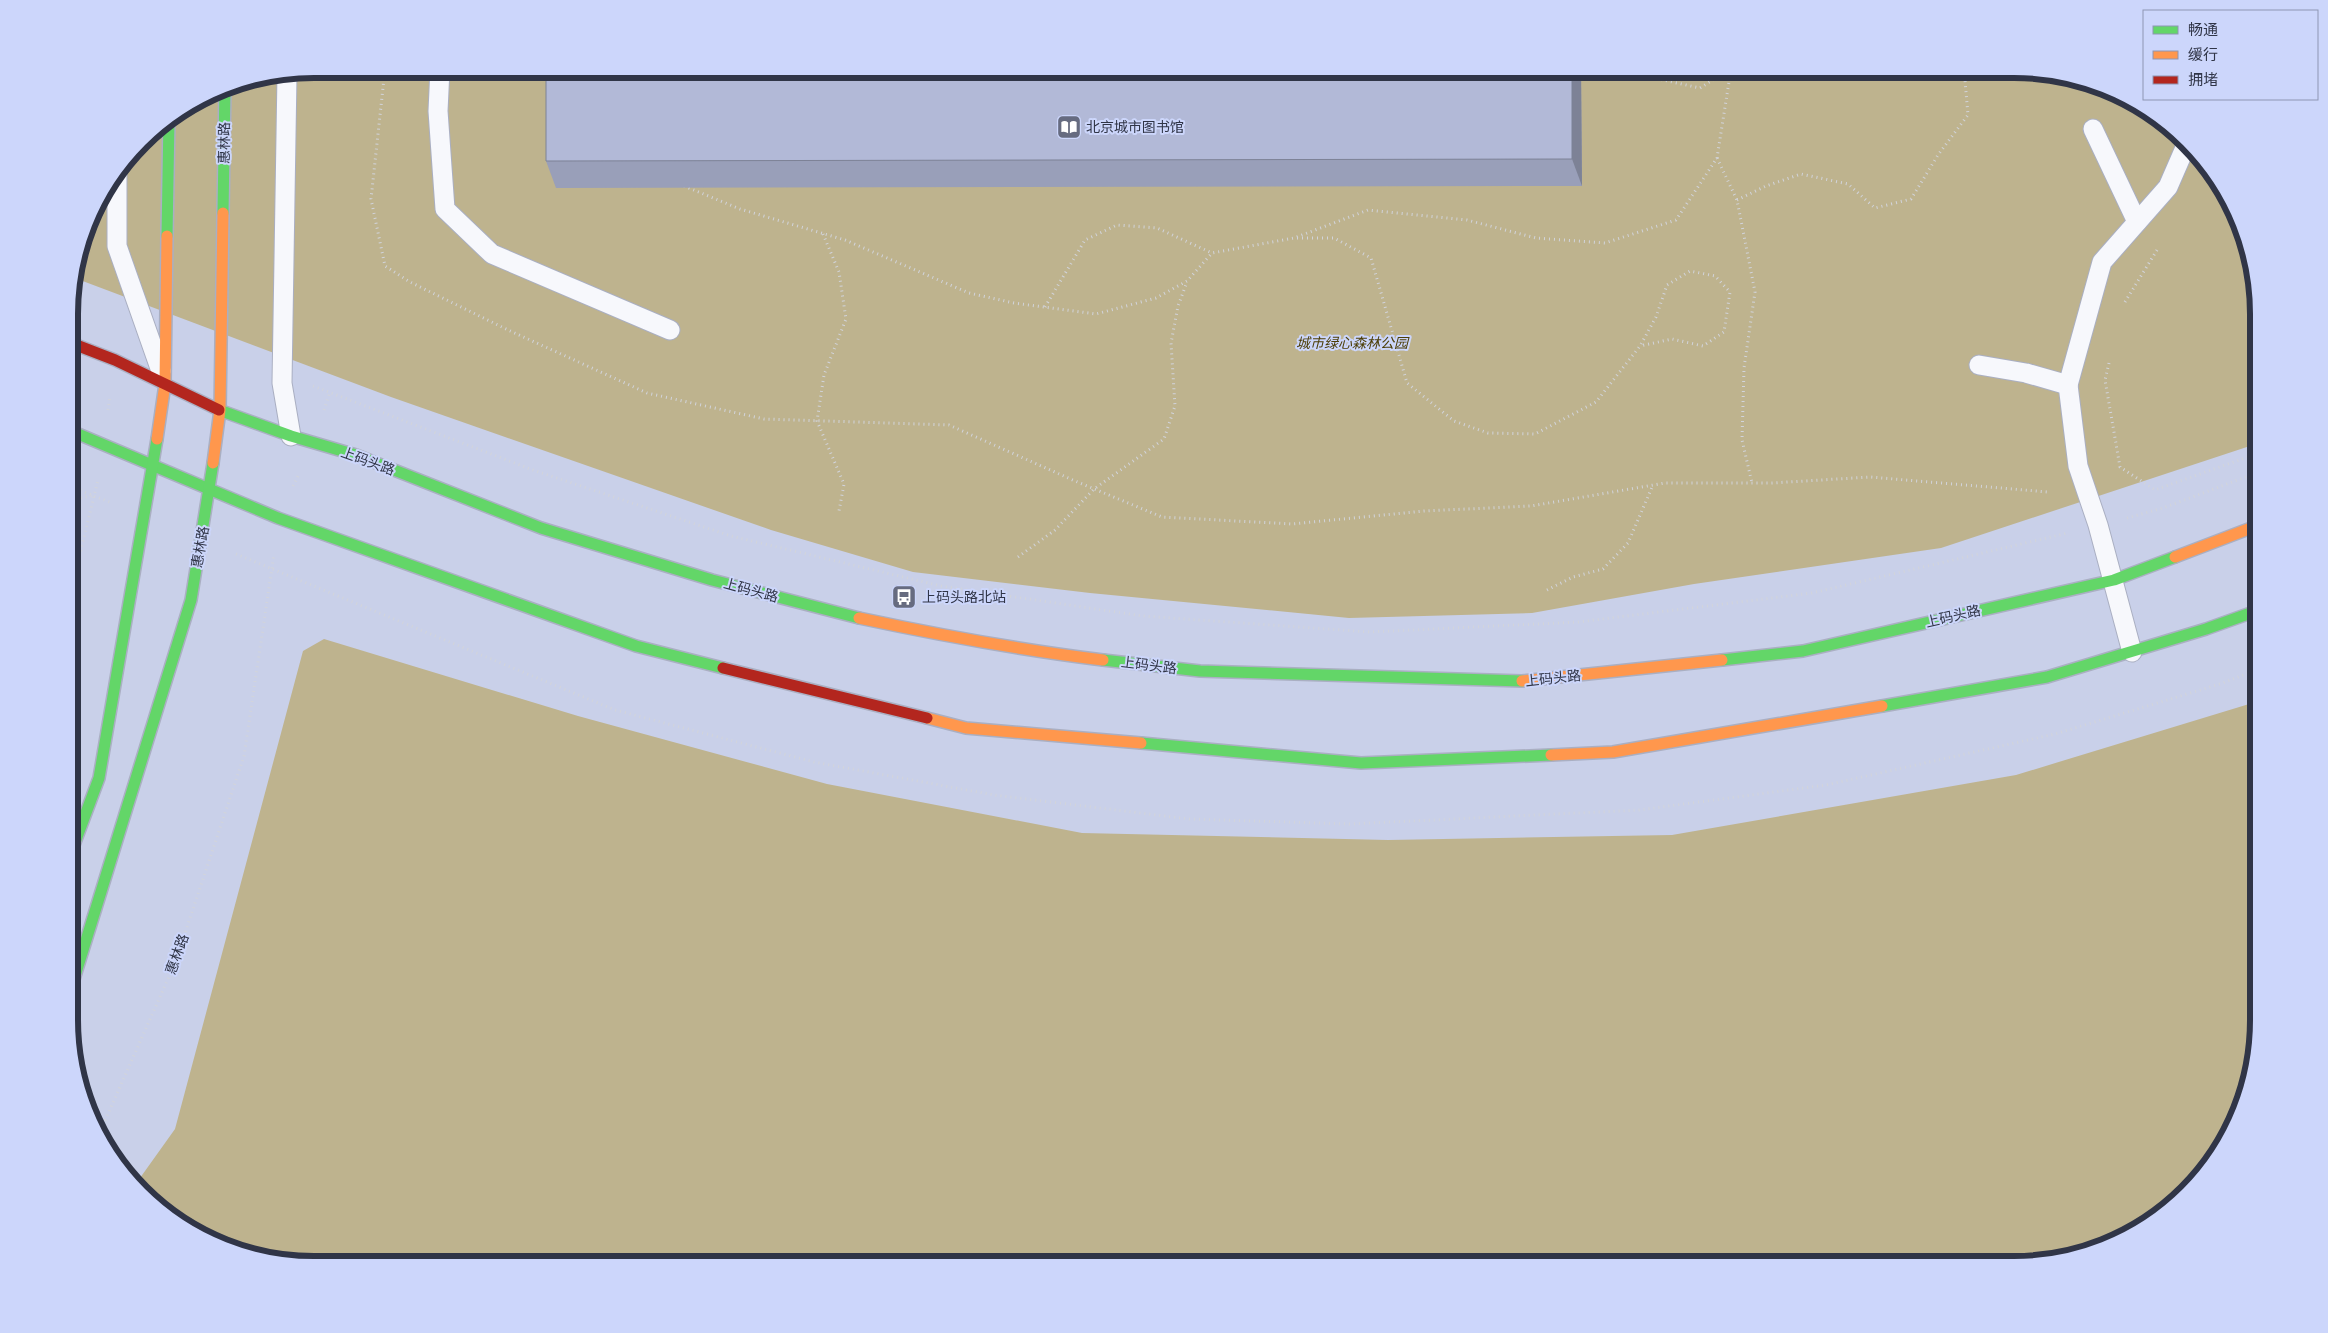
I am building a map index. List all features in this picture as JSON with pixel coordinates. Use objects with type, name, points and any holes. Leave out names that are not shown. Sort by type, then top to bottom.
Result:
[{"type":"main road","name":"惠林路","points":[[78,967],[191,600],[210,488],[220,410],[225,94]]},
{"type":"main road","points":[[78,834],[99,778],[153,466],[165,384],[169,127]]},
{"type":"main road","name":"上码头路","points":[[78,346],[115,360],[220,410],[291,436],[356,456],[541,528],[712,580],[845,615],[924,632],[1055,654],[1200,671],[1514,682],[1803,650],[2114,580],[2250,528]]},
{"type":"main road","points":[[78,434],[278,518],[636,646],[966,728],[1361,763],[1613,752],[2047,677],[2206,629],[2250,613]]},
{"type":"lane","points":[[440,78],[438,111],[444,209],[492,254],[670,330]]},
{"type":"lane","points":[[287,79],[282,383],[291,436]]},
{"type":"lane","points":[[2094,130],[2137,222]]},
{"type":"lane","points":[[2132,652],[2114,580],[2078,466],[2068,385],[2102,262],[2168,187],[2184,150]]},
{"type":"lane","points":[[117,182],[117,246],[165,384]]},
{"type":"lane","points":[[1979,365],[2026,373],[2068,385]]},
{"type":"path","points":[[384,78],[371,199],[385,266],[410,282],[508,330],[647,393],[764,419],[949,425],[1094,489],[1162,516],[1292,524],[1424,511],[1531,506],[1665,483],[1752,483],[1870,477],[2048,492]]},
{"type":"path","points":[[1654,78],[1700,88],[1716,78]]},
{"type":"path","points":[[1045,308],[1085,240],[1117,225],[1157,228],[1212,253],[1294,238],[1368,210],[1468,220],[1536,238],[1605,243],[1676,220],[1717,158],[1730,78]]},
{"type":"path","points":[[1737,200],[1766,186],[1801,174],[1848,184],[1875,208],[1911,199],[1968,115],[1965,78]]},
{"type":"path","points":[[1717,158],[1737,200],[1755,292],[1744,368],[1742,440],[1752,483]]},
{"type":"path","points":[[2202,187],[2208,178]]},
{"type":"path","points":[[679,184],[740,209],[845,240],[969,294],[1045,308],[1096,314],[1156,298],[1187,281],[1212,253]]},
{"type":"path","points":[[823,234],[840,272],[846,319],[824,375],[817,421],[844,484],[839,511]]},
{"type":"path","points":[[1294,238],[1334,238],[1371,258],[1407,383],[1454,421],[1488,433],[1535,434],[1596,402],[1640,346],[1656,317],[1667,285],[1690,271],[1715,276],[1730,292],[1724,332],[1702,346],[1672,339],[1640,346]]},
{"type":"path","points":[[2120,309],[2161,243]]},
{"type":"path","points":[[1018,557],[1055,530],[1094,489],[1164,439],[1175,406],[1171,343],[1178,306],[1187,281]]},
{"type":"path","points":[[2111,354],[2105,380],[2120,467],[2155,490],[2250,456]]},
{"type":"path","points":[[283,374],[532,470],[731,536],[941,586],[1153,617],[1370,632],[1578,622],[1812,593],[2038,541],[2163,508],[2250,475]]},
{"type":"path","name":"惠林路","points":[[103,1125],[174,963],[244,756],[278,518],[313,442],[330,392]]},
{"type":"path","points":[[1547,590],[1573,577],[1603,569],[1628,543],[1653,485]]},
{"type":"path","points":[[78,499],[95,495]]},
{"type":"green space","name":"城市绿心森林公园","points":[[298,78],[2030,78],[2061,82],[2105,95],[2146,117],[2170,136],[2192,158],[2211,182],[2233,223],[2246,267],[2250,298],[2250,446],[1941,548],[1694,584],[1532,613],[1349,618],[1090,593],[913,572],[771,530],[391,397],[80,280],[90,237],[109,195],[126,170],[158,136],[182,117],[223,95],[267,82]]},
{"type":"green space","points":[[324,639],[578,716],[827,784],[1082,833],[1388,840],[1672,835],[2016,775],[2250,704],[2250,1035],[2246,1066],[2233,1110],[2219,1138],[2202,1163],[2170,1197],[2146,1216],[2105,1238],[2061,1251],[2030,1255],[313,1256],[267,1251],[223,1238],[195,1224],[170,1207],[140,1179],[175,1129],[303,651]]},
{"type":"building","name":"北京城市图书馆","points":[[546,78],[1572,78],[1572,159],[546,161]]},
{"type":"traffic: fast","points":[[223,213],[225,94]]},
{"type":"traffic: fast","points":[[167,236],[169,127]]},
{"type":"traffic: fast","points":[[219,410],[291,436],[356,455],[541,528],[712,580],[859,618]]},
{"type":"traffic: fast","points":[[78,434],[278,518],[636,646],[723,668]]},
{"type":"traffic: fast","points":[[78,834],[99,778],[157,439]]},
{"type":"traffic: fast","points":[[78,966],[191,600],[213,463]]},
{"type":"traffic: fast","points":[[1722,660],[1803,651],[2114,580],[2175,557]]},
{"type":"traffic: fast","points":[[1882,706],[2047,677],[2206,629],[2250,613]]},
{"type":"traffic: fast","points":[[1103,660],[1200,671],[1522,681]]},
{"type":"traffic: fast","points":[[1141,743],[1361,763],[1551,755]]},
{"type":"traffic: slow","points":[[213,463],[220,410],[223,213]]},
{"type":"traffic: slow","points":[[157,439],[165,384],[167,236]]},
{"type":"traffic: slow","points":[[2175,557],[2250,528]]},
{"type":"traffic: slow","points":[[859,618],[980,642],[1103,660]]},
{"type":"traffic: slow","points":[[1522,681],[1722,660]]},
{"type":"traffic: slow","points":[[1551,755],[1613,752],[1882,706]]},
{"type":"traffic: slow","points":[[927,718],[966,728],[1141,743]]},
{"type":"traffic: jam","points":[[78,346],[115,360],[219,410]]},
{"type":"traffic: jam","points":[[723,668],[927,718]]},
{"type":"place","name":"北京城市图书馆","points":[[1069,127]]},
{"type":"place","name":"上码头路北站","points":[[904,597]]}]
